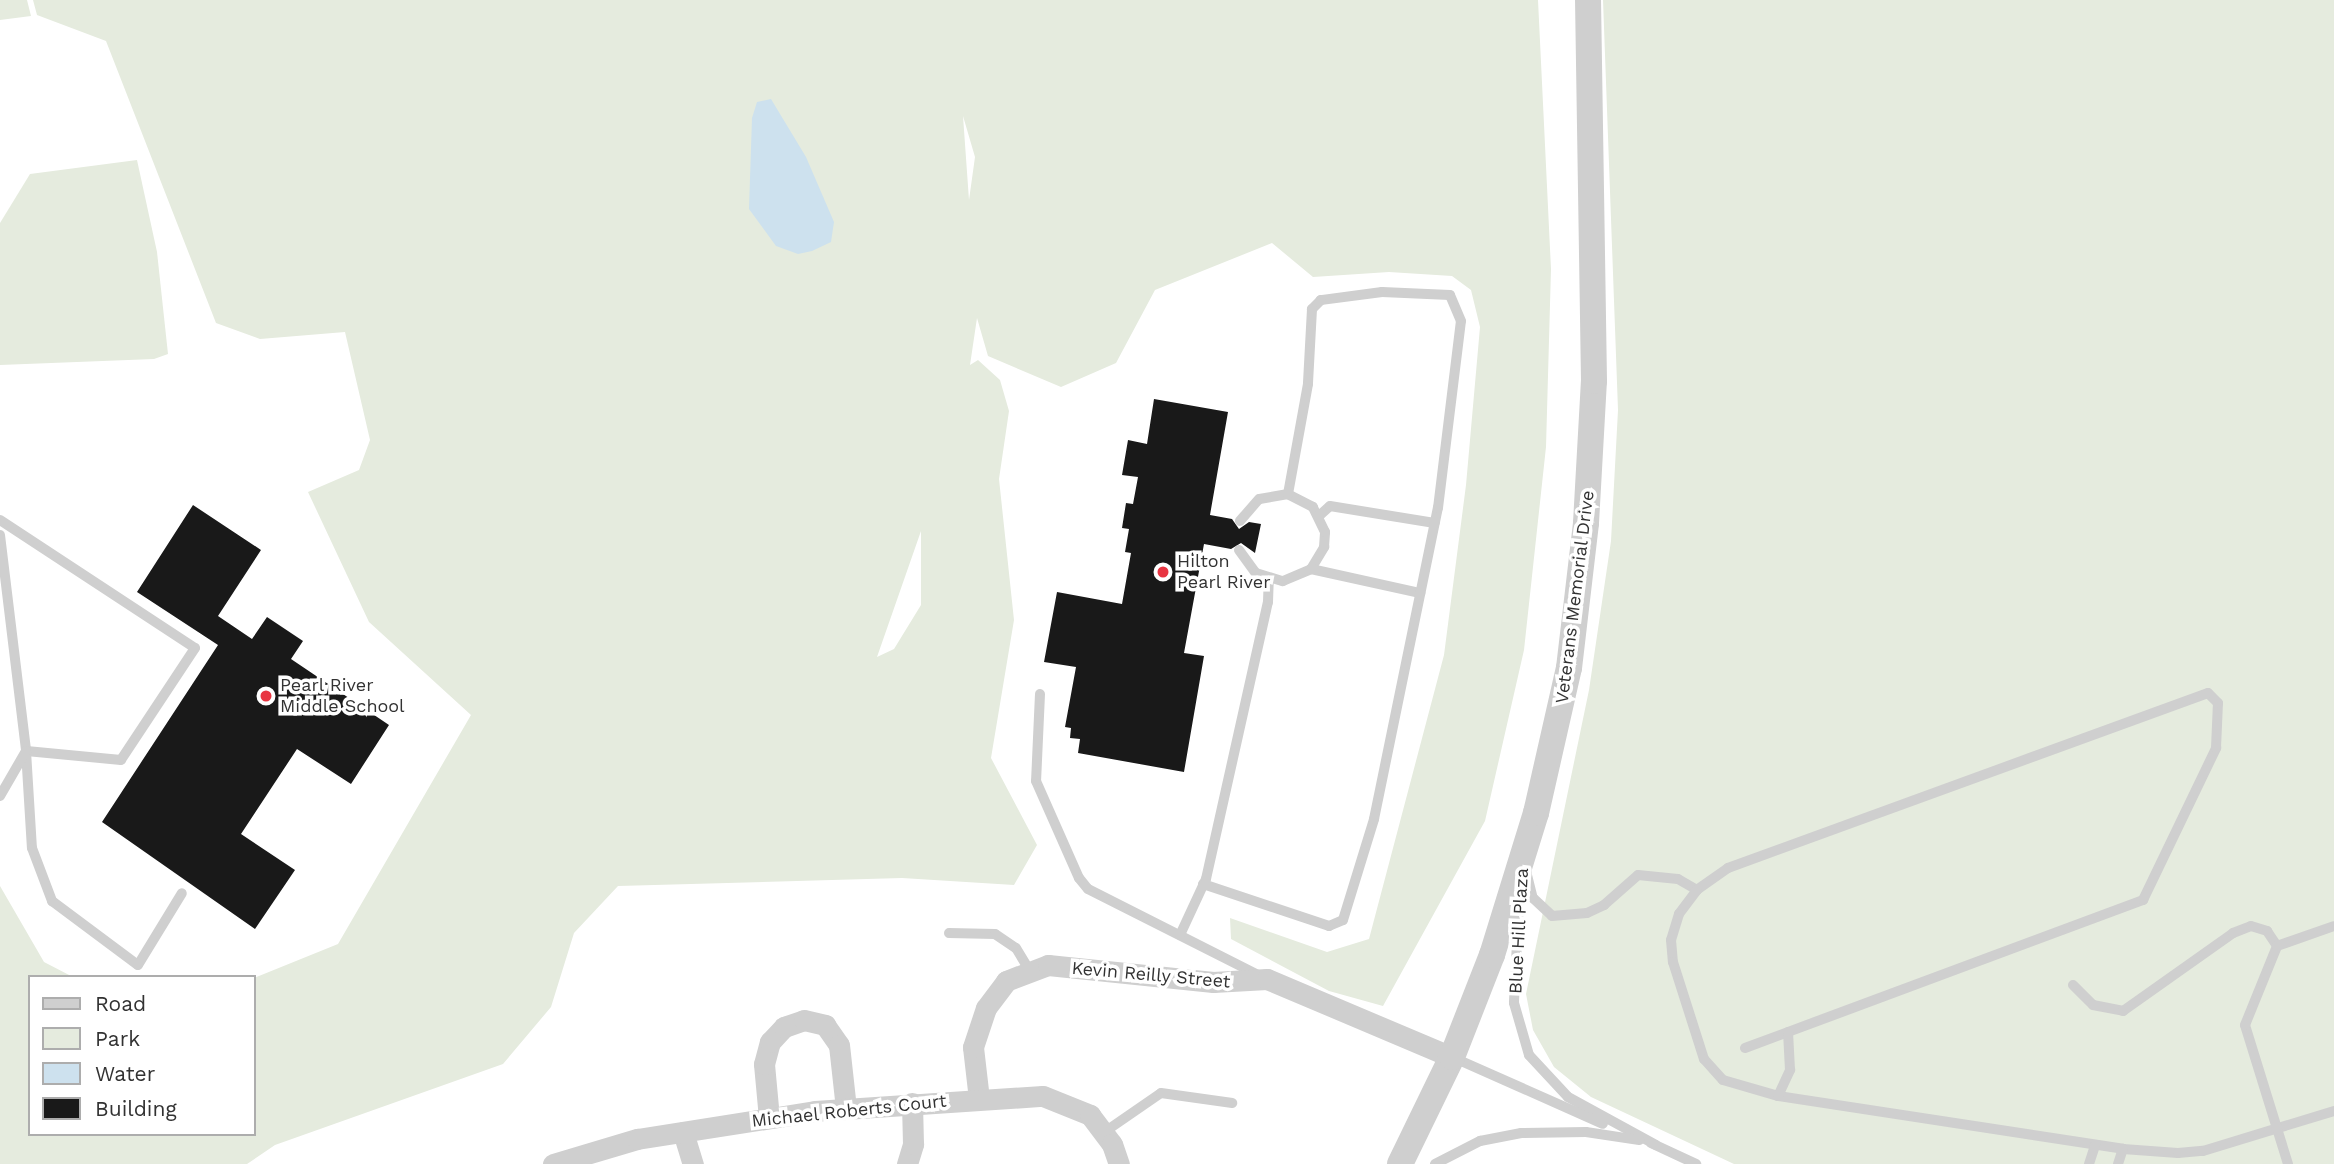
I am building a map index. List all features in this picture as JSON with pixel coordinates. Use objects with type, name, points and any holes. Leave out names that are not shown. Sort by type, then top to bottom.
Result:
[{"type":"street","name":"Veterans Memorial Drive","points":[[1400,1164],[1452,1057],[1523,858],[1560,716],[1586,523],[1594,331],[1588,0]]},
{"type":"street","name":"Kevin Reilly Street","points":[[979,1099],[973,1047],[986,1007],[1006,981],[1048,965],[1213,982],[1267,979],[1452,1057]]},
{"type":"street","points":[[769,1118],[764,1064],[770,1042],[784,1027],[804,1020],[825,1024],[839,1045],[846,1108]]},
{"type":"street","name":"Michael Roberts Court","points":[[553,1164],[637,1139],[769,1118],[846,1108],[1043,1096],[1090,1115],[1119,1164]]},
{"type":"street","points":[[907,1164],[913,1144],[912,1103]]},
{"type":"street","points":[[683,1132],[693,1164]]},
{"type":"lane","points":[[1203,884],[1329,926],[1343,920],[1374,819],[1435,523],[1461,321],[1450,295],[1382,292],[1321,300],[1312,309],[1308,384],[1288,494]]},
{"type":"lane","points":[[1239,550],[1251,568],[1269,579],[1297,578],[1311,569],[1324,547],[1320,515],[1301,498],[1288,494],[1259,499],[1240,521]]},
{"type":"lane","points":[[1320,515],[1330,506],[1435,523]]},
{"type":"lane","points":[[0,520],[195,648],[121,761],[26,751]]},
{"type":"lane","points":[[0,535],[26,751],[32,848],[52,901],[138,965],[183,893]]},
{"type":"lane","points":[[1311,569],[1316,573],[1420,593]]},
{"type":"lane","points":[[1180,935],[1203,884],[1268,602],[1269,579]]},
{"type":"lane","points":[[1745,1048],[2143,900],[2216,748],[2218,703],[2208,693],[1728,868],[1697,890],[1679,914],[1671,940],[1673,962],[1704,1059],[1723,1080],[1777,1097],[2123,1149],[2203,1151],[2334,1111]]},
{"type":"lane","points":[[1040,694],[1036,781],[1079,878],[1088,889],[1267,979]]},
{"type":"lane","points":[[0,796],[26,751]]},
{"type":"lane","points":[[1523,858],[1534,898],[1552,916],[1587,913],[1604,905],[1638,875],[1678,879],[1697,890]]},
{"type":"lane","name":"Blue Hill Plaza","points":[[1523,858],[1514,984],[1517,1020],[1529,1055],[1568,1097],[1696,1164]]},
{"type":"lane","points":[[2073,985],[2093,1005],[2123,1011],[2233,933],[2251,926],[2267,931],[2277,946]]},
{"type":"lane","points":[[2288,1164],[2245,1025],[2277,946],[2334,926]]},
{"type":"lane","points":[[949,933],[995,934],[1016,947],[1030,971]]},
{"type":"lane","points":[[1777,1097],[1790,1070],[1788,1032]]},
{"type":"lane","name":"Blue Hill Plaza","points":[[1452,1057],[1656,1144]]},
{"type":"lane","points":[[1103,1133],[1161,1093],[1232,1103]]},
{"type":"lane","name":"Blue Hill Plaza","points":[[1435,1164],[1480,1142],[1521,1133],[1586,1132],[1656,1144]]},
{"type":"lane","points":[[2089,1164],[2095,1145]]},
{"type":"lane","points":[[2118,1164],[2123,1149]]},
{"type":"green space","points":[[0,0],[27,0],[31,16],[0,20]]},
{"type":"green space","points":[[33,0],[1538,0],[1551,269],[1546,447],[1524,650],[1485,821],[1383,1006],[1329,991],[1231,939],[1230,918],[1327,952],[1369,939],[1444,655],[1466,485],[1480,327],[1471,290],[1452,276],[1389,272],[1313,277],[1272,243],[1155,290],[1116,363],[1061,387],[988,356],[977,318],[970,365],[978,360],[1000,380],[1009,411],[999,479],[1014,620],[991,758],[1037,845],[1014,885],[902,878],[618,886],[574,933],[551,1007],[503,1064],[275,1145],[247,1164],[0,1164],[0,886],[44,962],[69,975],[28,975],[28,1136],[256,1136],[256,977],[338,944],[471,715],[369,622],[308,492],[359,470],[370,440],[345,332],[260,339],[216,323],[106,41],[37,15]],"holes":[[[963,116],[975,157],[969,200]],[[921,531],[921,605],[894,649],[877,657]]]},
{"type":"green space","points":[[1603,0],[2334,0],[2334,1164],[1734,1164],[1591,1097],[1554,1067],[1533,1030],[1526,994],[1589,690],[1611,541],[1618,410]]},
{"type":"green space","points":[[137,160],[157,252],[168,354],[154,359],[0,365],[0,223],[30,174]]},
{"type":"water","points":[[771,99],[806,157],[834,222],[831,242],[812,251],[798,254],[776,246],[749,209],[752,118],[757,102]]},
{"type":"building","name":"Hilton Pearl River","points":[[1154,399],[1228,412],[1210,515],[1232,519],[1239,529],[1249,522],[1261,524],[1255,553],[1241,543],[1231,549],[1204,544],[1184,653],[1204,656],[1184,772],[1078,753],[1080,739],[1070,738],[1071,728],[1065,727],[1076,667],[1044,662],[1057,592],[1122,604],[1131,553],[1125,552],[1129,529],[1122,528],[1126,503],[1133,504],[1138,477],[1122,475],[1128,440],[1147,444]]},
{"type":"building","name":"Pearl River Middle School","points":[[193,505],[261,550],[218,616],[252,639],[267,617],[303,641],[291,659],[389,725],[351,784],[297,749],[241,834],[295,870],[255,929],[102,822],[218,645],[137,592]]},
{"type":"place","name":"Hilton Pearl River","points":[[1163,572]]},
{"type":"place","name":"Pearl River Middle School","points":[[266,696]]}]
